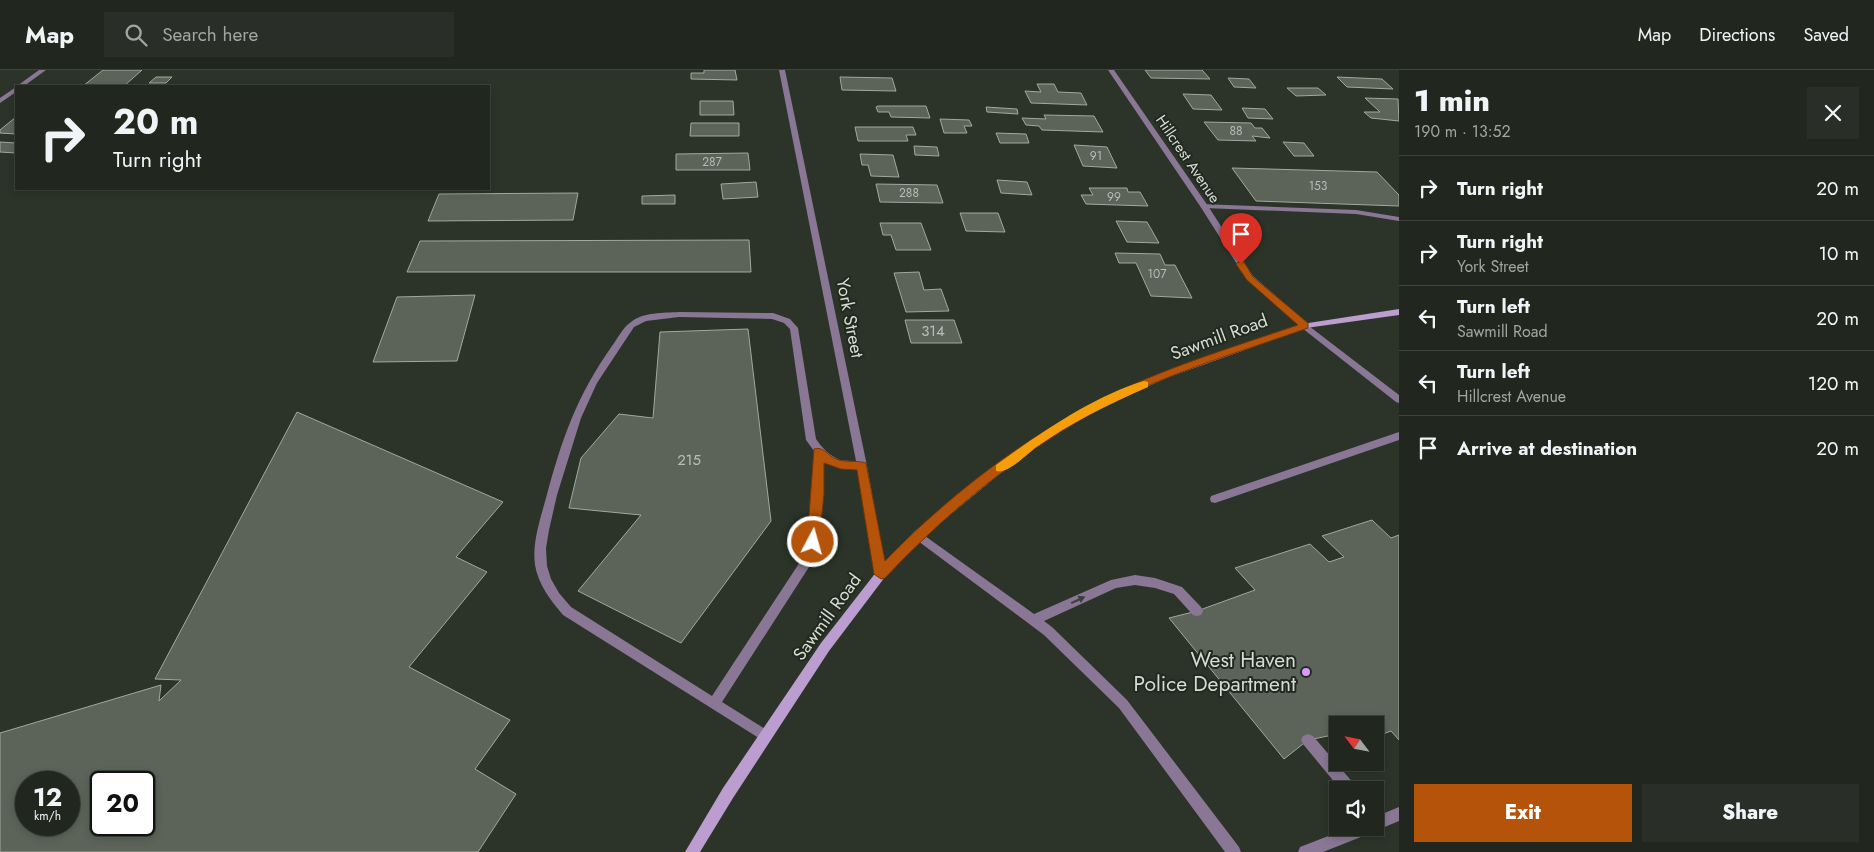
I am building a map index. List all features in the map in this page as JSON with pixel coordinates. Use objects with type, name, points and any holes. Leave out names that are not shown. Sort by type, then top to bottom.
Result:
[{"type":"main road","name":"Sawmill Road","points":[[692,852],[765,736],[825,647],[881,574],[918,535],[1015,457],[1037,441],[1100,404],[1166,375],[1305,326],[1399,312]]},
{"type":"street","points":[[21,85],[43,70]]},
{"type":"street","name":"York Street","points":[[782,70],[862,466],[881,574]]},
{"type":"street","name":"Hillcrest Avenue","points":[[1111,70],[1204,206],[1250,278],[1305,326],[1399,400]]},
{"type":"street","points":[[0,101],[15,90]]},
{"type":"street","points":[[1204,206],[1356,212],[1399,219]]},
{"type":"street","points":[[765,736],[567,611],[551,594],[542,566],[541,537],[568,435],[583,398],[602,365],[634,323],[647,317],[773,316],[787,321],[794,328],[811,440],[818,452],[830,461],[841,465],[862,466]]},
{"type":"street","points":[[1215,499],[1399,436]]},
{"type":"street","points":[[714,704],[803,567],[813,542],[818,494],[818,452]]},
{"type":"street","points":[[918,535],[1048,631],[1123,704],[1234,852]]},
{"type":"street","points":[[1034,620],[1115,583],[1134,580],[1155,583],[1178,590],[1197,611]]},
{"type":"street","points":[[1308,740],[1342,781]]},
{"type":"street","points":[[1384,819],[1399,814]]},
{"type":"street","points":[[1305,852],[1343,836]]},
{"type":"building","points":[[103,70],[142,70],[125,85],[84,85]]},
{"type":"building","points":[[704,70],[735,70],[737,80],[691,79],[691,73],[704,73]]},
{"type":"building","points":[[1145,70],[1202,70],[1210,79],[1151,78]]},
{"type":"building","points":[[156,77],[172,77],[166,83],[149,83]]},
{"type":"building","points":[[840,77],[892,78],[896,91],[842,90]]},
{"type":"building","points":[[1337,77],[1382,79],[1393,89],[1347,87]]},
{"type":"building","points":[[1228,78],[1249,79],[1256,88],[1234,87]]},
{"type":"building","points":[[1037,84],[1054,84],[1058,92],[1081,93],[1087,105],[1031,103],[1025,91],[1041,92]]},
{"type":"building","points":[[1287,88],[1318,88],[1326,95],[1296,96]]},
{"type":"building","points":[[1183,94],[1211,95],[1222,110],[1193,109]]},
{"type":"building","points":[[1365,98],[1398,99],[1399,121],[1371,118],[1364,112],[1380,112]]},
{"type":"building","points":[[700,101],[733,101],[734,115],[700,115]]},
{"type":"building","points":[[926,106],[930,118],[891,117],[889,112],[878,112],[876,107]]},
{"type":"building","points":[[986,107],[1017,109],[1018,114],[987,112]]},
{"type":"building","points":[[1242,108],[1265,109],[1273,119],[1248,118]]},
{"type":"building","points":[[1044,115],[1094,116],[1103,132],[1042,130],[1039,126],[1026,125],[1022,118],[1046,119]]},
{"type":"building","points":[[15,118],[15,134],[0,133],[0,130]]},
{"type":"building","points":[[940,119],[969,120],[972,126],[964,126],[967,133],[944,133]]},
{"type":"building","points":[[1204,122],[1251,123],[1255,128],[1262,128],[1270,138],[1252,136],[1256,141],[1218,140]]},
{"type":"building","points":[[691,123],[739,123],[739,136],[690,136]]},
{"type":"building","points":[[855,127],[913,127],[916,135],[906,135],[908,141],[858,141]]},
{"type":"building","points":[[996,133],[1026,134],[1029,143],[1000,143]]},
{"type":"building","points":[[0,142],[15,143],[15,153],[0,152]]},
{"type":"building","points":[[1283,142],[1304,143],[1314,156],[1294,156]]},
{"type":"building","points":[[1074,145],[1107,147],[1117,168],[1083,166]]},
{"type":"building","points":[[914,146],[937,147],[939,156],[915,155]]},
{"type":"building","points":[[748,153],[750,170],[676,170],[676,154]]},
{"type":"building","points":[[860,154],[893,155],[899,177],[871,176],[868,165],[862,165]]},
{"type":"building","points":[[1232,168],[1377,172],[1399,195],[1399,206],[1256,201]]},
{"type":"building","points":[[997,180],[1027,182],[1032,195],[1001,193]]},
{"type":"building","points":[[756,182],[758,197],[723,199],[721,184]]},
{"type":"building","points":[[876,184],[937,185],[943,203],[880,202]]},
{"type":"building","points":[[1089,188],[1127,188],[1128,192],[1140,192],[1148,206],[1086,204],[1081,195],[1093,195]]},
{"type":"building","points":[[578,193],[573,220],[428,221],[439,194]]},
{"type":"building","points":[[675,195],[675,204],[642,204],[642,196]]},
{"type":"building","points":[[960,213],[998,213],[1005,232],[966,231]]},
{"type":"building","points":[[1116,221],[1147,222],[1159,243],[1127,242]]},
{"type":"building","points":[[880,223],[921,223],[931,250],[896,250],[891,235],[883,235]]},
{"type":"building","points":[[749,240],[751,272],[407,272],[420,241]]},
{"type":"building","points":[[1115,253],[1160,254],[1165,265],[1175,265],[1192,298],[1151,296],[1136,263],[1119,263]]},
{"type":"building","points":[[919,272],[924,290],[941,289],[949,311],[906,312],[894,273]]},
{"type":"building","points":[[475,295],[457,361],[373,362],[397,297]]},
{"type":"building","points":[[905,320],[954,320],[962,343],[911,343]]},
{"type":"building","points":[[748,329],[771,521],[681,643],[578,591],[641,515],[569,508],[581,458],[619,414],[653,418],[660,332]]},
{"type":"building","points":[[297,412],[503,502],[456,557],[487,572],[409,667],[510,720],[475,769],[516,794],[478,852],[0,852],[0,733],[161,685],[159,701],[181,680],[155,679]]},
{"type":"building","name":"West Haven Police Department","points":[[1372,520],[1391,538],[1399,535],[1399,740],[1391,731],[1384,734],[1384,716],[1329,716],[1329,736],[1308,740],[1284,759],[1169,618],[1197,611],[1255,590],[1235,568],[1310,544],[1329,562],[1344,557],[1322,536]]},
{"type":"slow traffic","points":[[1000,468],[1037,441],[1100,404],[1144,385]]},
{"type":"place","name":"West Haven Police Department","points":[[1306,672]]},
{"type":"route","points":[[813,542],[818,494],[818,452],[830,461],[841,465],[862,466],[881,574],[918,535],[993,473],[1037,441],[1100,404],[1166,375],[1305,326],[1250,278],[1241,264]]}]
